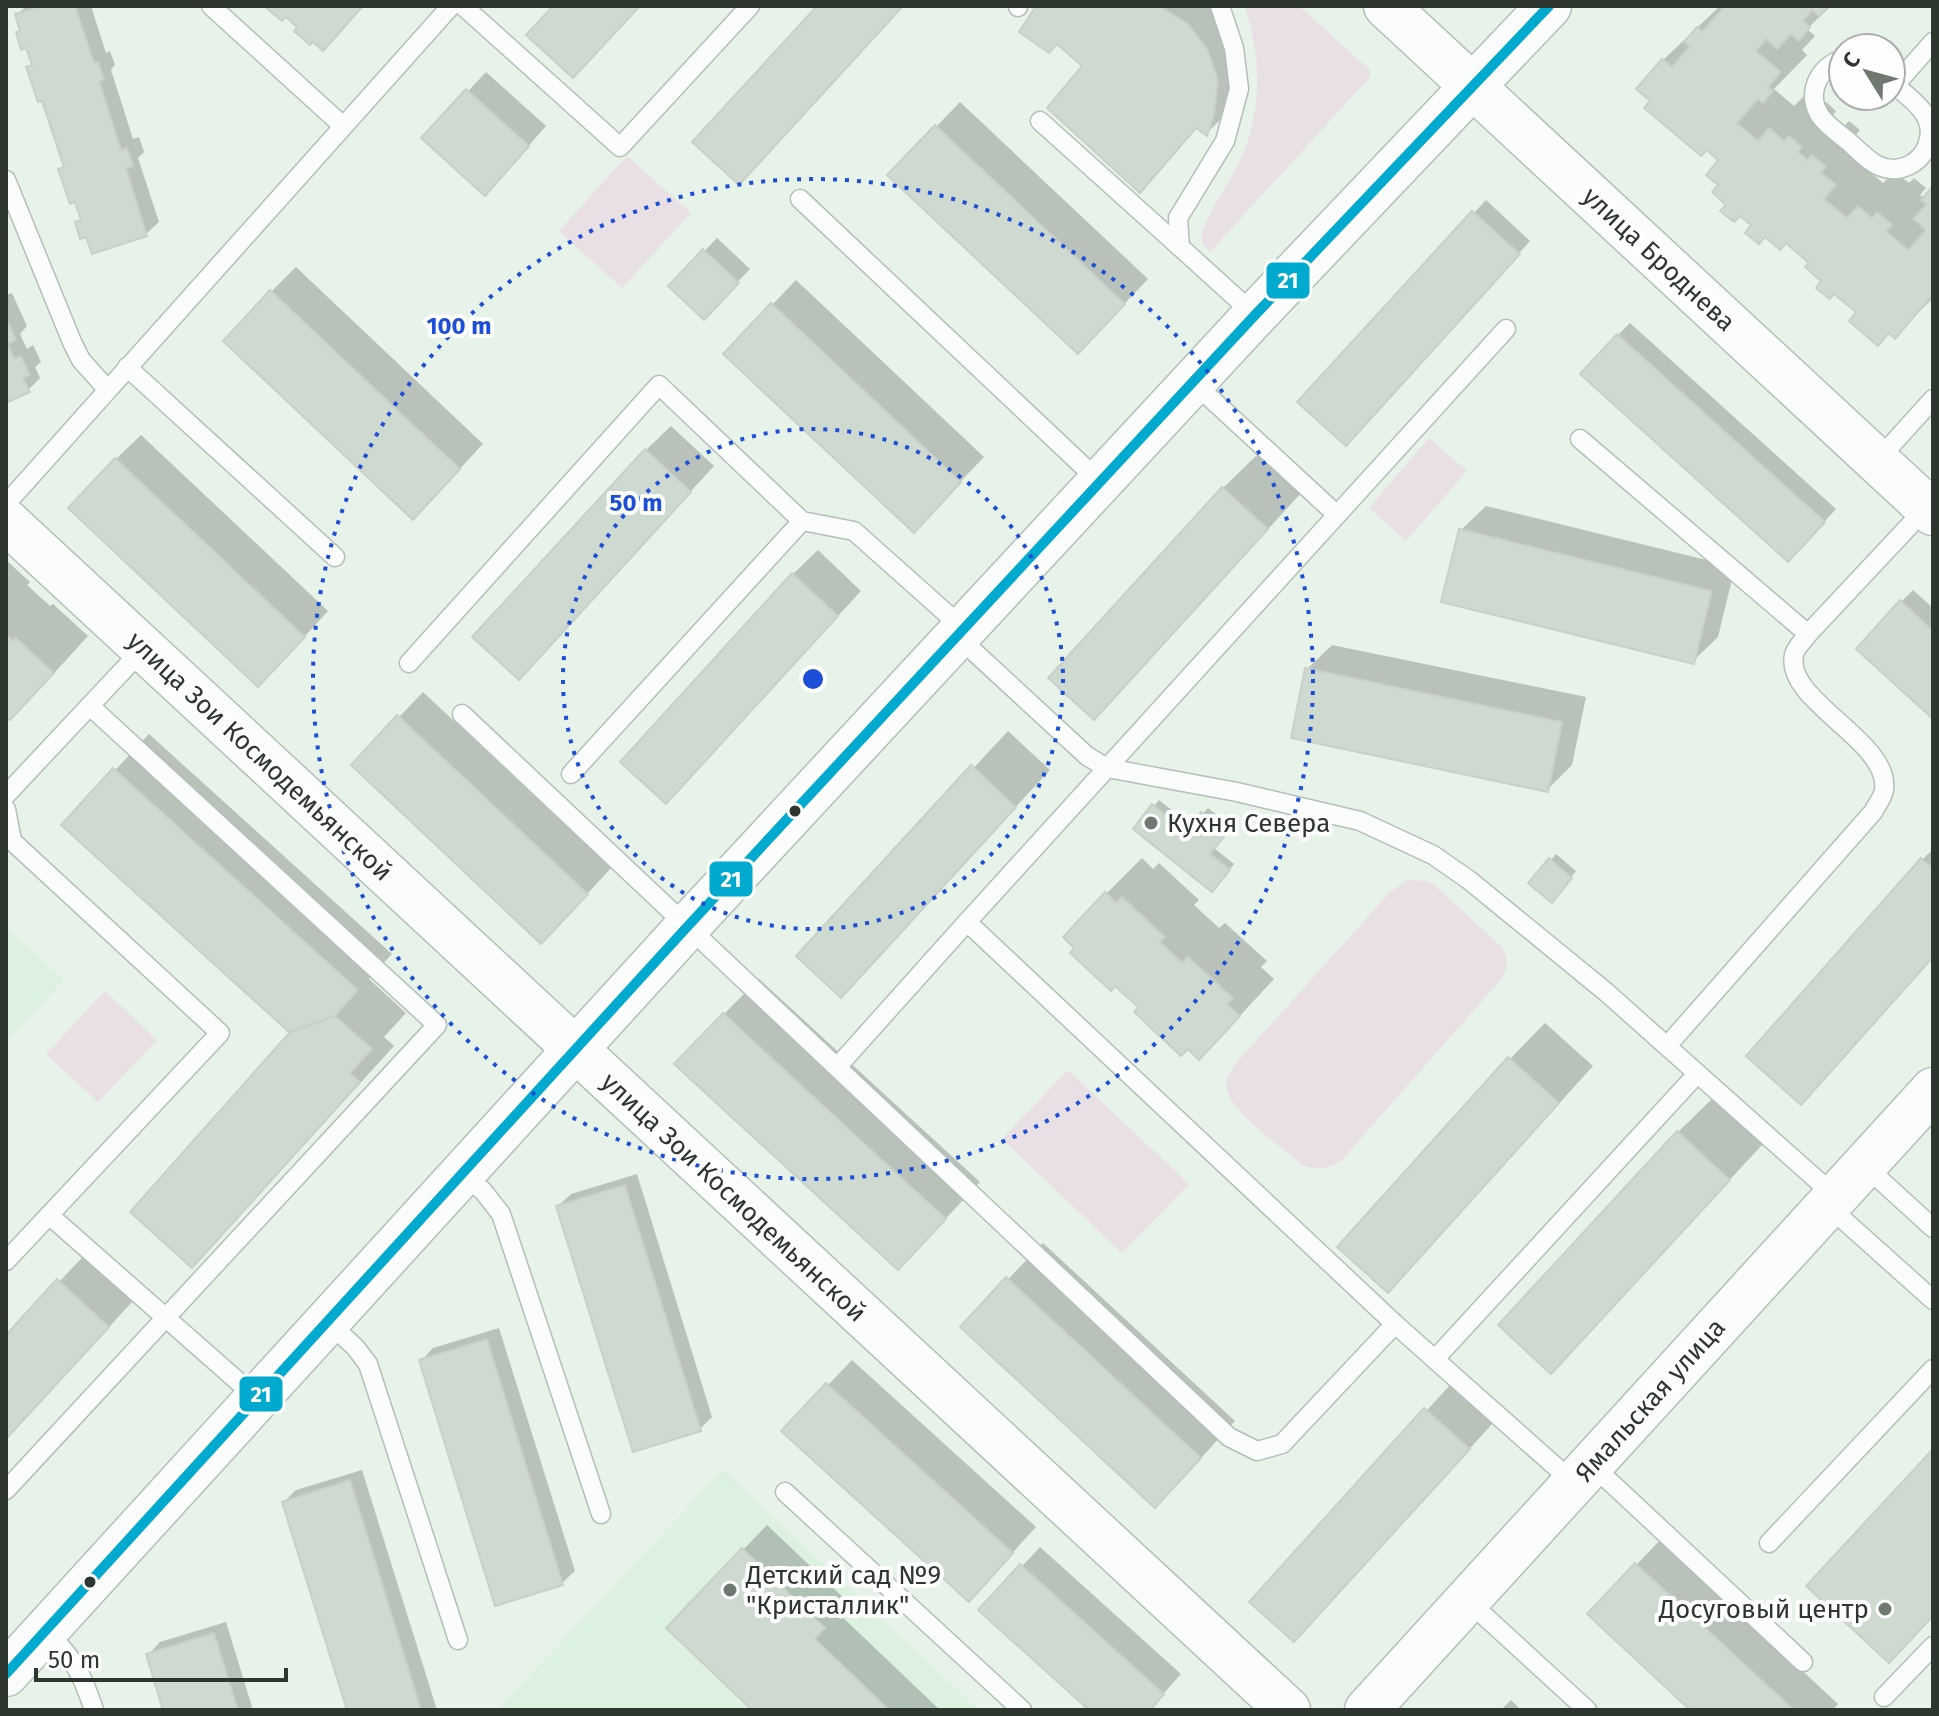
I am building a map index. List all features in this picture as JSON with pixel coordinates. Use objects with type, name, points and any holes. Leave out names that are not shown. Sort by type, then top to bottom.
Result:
[{"type":"main road","name":"улица Броднева","points":[[1386,6],[1930,510]]},
{"type":"main road","points":[[6,1674],[687,927],[1255,315],[1549,6]]},
{"type":"main road","name":"улица Зои Космодемьянской","points":[[6,521],[1288,1710]]},
{"type":"main road","name":"Ямальская улица","points":[[1367,1710],[1933,1090]]},
{"type":"lane","points":[[211,6],[343,126]]},
{"type":"lane","points":[[6,504],[451,6]]},
{"type":"lane","points":[[463,6],[620,147],[750,6]]},
{"type":"lane","points":[[1180,247],[1178,218],[1225,141],[1239,89],[1234,48],[1220,6]]},
{"type":"lane","points":[[1907,69],[1933,42]]},
{"type":"lane","points":[[1827,67],[1817,79],[1816,109],[1823,120],[1871,161],[1888,169],[1907,166],[1917,160],[1925,151],[1930,133],[1923,110],[1907,96]]},
{"type":"lane","points":[[1040,121],[1255,315]]},
{"type":"lane","points":[[6,180],[72,342],[81,360],[107,389]]},
{"type":"lane","points":[[800,199],[1100,482]]},
{"type":"lane","points":[[838,1066],[1506,329]]},
{"type":"lane","points":[[127,367],[335,557]]},
{"type":"lane","points":[[1194,383],[1336,514]]},
{"type":"lane","points":[[409,663],[659,385],[802,521],[854,531],[873,545],[1087,756],[1107,768],[1237,792],[1360,821],[1433,855],[1469,880],[1606,992],[1697,1074],[1842,1189],[1933,1300]]},
{"type":"lane","points":[[1877,461],[1933,399]]},
{"type":"lane","points":[[1580,439],[1808,634]]},
{"type":"lane","points":[[1667,1046],[1873,812],[1884,792],[1884,774],[1873,755],[1807,691],[1795,672],[1794,653],[1808,634],[1930,510]]},
{"type":"lane","points":[[571,774],[802,521]]},
{"type":"lane","points":[[6,795],[144,648]]},
{"type":"lane","points":[[6,1490],[437,1025],[90,706]]},
{"type":"lane","points":[[462,714],[1229,1437],[1257,1451],[1282,1444],[1395,1324]]},
{"type":"lane","points":[[6,809],[12,841],[220,1033],[6,1261]]},
{"type":"lane","points":[[967,922],[1395,1324],[1435,1359],[1583,1474],[1803,1662]]},
{"type":"lane","points":[[1435,1359],[1697,1074]]},
{"type":"lane","points":[[462,1172],[483,1191],[501,1214],[601,1514]]},
{"type":"lane","points":[[1842,1189],[1933,1228]]},
{"type":"lane","points":[[49,1215],[257,1398]]},
{"type":"lane","points":[[327,1321],[368,1364],[458,1640]]},
{"type":"lane","points":[[1769,1543],[1933,1369]]},
{"type":"lane","points":[[785,1492],[1022,1710]]},
{"type":"lane","points":[[1467,1600],[1587,1710]]},
{"type":"lane","points":[[45,1630],[69,1653],[82,1673],[94,1710]]},
{"type":"lane","points":[[1884,1697],[1933,1646]]},
{"type":"shaded area","points":[[1245,6],[1299,6],[1370,70],[1370,77],[1210,252],[1202,243],[1202,232],[1240,160],[1256,103],[1257,64]]},
{"type":"shaded area","points":[[627,156],[691,213],[622,288],[559,231]]},
{"type":"shaded area","points":[[1429,438],[1467,471],[1406,541],[1369,508]]},
{"type":"shaded area","points":[[1408,880],[1426,881],[1434,885],[1502,947],[1506,958],[1505,973],[1342,1160],[1322,1168],[1302,1165],[1237,1108],[1227,1089],[1228,1077],[1238,1061],[1390,892]]},
{"type":"shaded area","points":[[6,927],[64,980],[6,1042]]},
{"type":"shaded area","points":[[105,991],[157,1040],[98,1102],[46,1054]]},
{"type":"shaded area","points":[[1068,1070],[1189,1184],[1122,1253],[1002,1139]]},
{"type":"shaded area","name":"Детский сад №9 \"Кристаллик\"","points":[[723,1470],[979,1710],[497,1710]]},
{"type":"building","points":[[41,6],[75,6],[94,63],[98,62],[104,79],[99,81],[121,150],[127,148],[133,166],[126,168],[147,236],[92,254],[86,237],[80,239],[75,222],[81,220],[75,202],[70,204],[58,169],[64,167],[42,101],[38,102],[26,67],[32,65],[26,48],[21,50],[16,32],[20,31],[15,14]]},
{"type":"building","points":[[264,6],[363,6],[323,51],[313,42],[310,45],[294,31],[297,27],[286,17],[282,21]]},
{"type":"building","points":[[553,6],[640,6],[573,78],[526,35]]},
{"type":"building","points":[[817,6],[903,6],[739,185],[692,142]]},
{"type":"building","points":[[1036,6],[1159,6],[1188,24],[1207,49],[1218,80],[1214,115],[1207,136],[1196,128],[1140,193],[1047,108],[1082,66],[1057,44],[1049,53],[1019,32]]},
{"type":"building","points":[[1725,6],[1828,6],[1819,16],[1812,10],[1803,21],[1810,27],[1799,41],[1791,34],[1777,49],[1766,39],[1756,51],[1781,72],[1768,87],[1773,91],[1763,103],[1758,99],[1737,123],[1758,141],[1769,128],[1784,141],[1789,136],[1802,147],[1798,152],[1807,160],[1812,155],[1826,167],[1821,173],[1836,185],[1824,199],[1847,218],[1858,206],[1872,218],[1877,212],[1892,225],[1886,231],[1908,250],[1926,230],[1913,219],[1926,205],[1921,200],[1933,186],[1933,294],[1895,339],[1889,333],[1878,346],[1849,321],[1856,312],[1834,294],[1830,299],[1816,288],[1821,281],[1805,267],[1809,263],[1786,243],[1780,250],[1765,237],[1759,244],[1745,233],[1751,225],[1740,216],[1734,222],[1720,211],[1726,205],[1712,192],[1718,185],[1706,175],[1718,160],[1707,150],[1701,156],[1644,108],[1650,101],[1636,89],[1662,59],[1672,67],[1690,46],[1684,42],[1697,27],[1702,32]]},
{"type":"building","points":[[466,89],[529,146],[485,196],[421,138]]},
{"type":"building","points":[[935,125],[1125,304],[1078,354],[887,175]]},
{"type":"building","points":[[1472,211],[1520,254],[1346,446],[1297,402]]},
{"type":"building","points":[[703,249],[739,283],[704,320],[668,286]]},
{"type":"building","points":[[270,290],[460,469],[413,520],[223,341]]},
{"type":"building","points":[[771,303],[961,482],[914,533],[723,354]]},
{"type":"building","points":[[6,318],[16,340],[8,344],[14,359],[21,356],[30,375],[23,378],[30,392],[6,403]]},
{"type":"building","points":[[1617,334],[1825,522],[1788,562],[1580,374]]},
{"type":"building","points":[[645,449],[691,492],[519,680],[472,637]]},
{"type":"building","points":[[115,458],[305,637],[258,687],[68,508]]},
{"type":"building","points":[[1222,487],[1268,529],[1094,720],[1048,678]]},
{"type":"building","points":[[1459,529],[1712,591],[1694,664],[1441,602]]},
{"type":"building","points":[[792,573],[838,616],[666,804],[620,762]]},
{"type":"building","points":[[1900,600],[1933,631],[1933,719],[1856,649]]},
{"type":"building","points":[[6,634],[13,641],[16,638],[54,673],[10,720],[6,716]]},
{"type":"building","points":[[1305,668],[1562,722],[1548,792],[1291,738]]},
{"type":"building","points":[[397,715],[588,894],[541,944],[351,765]]},
{"type":"building","points":[[971,765],[1016,807],[841,998],[796,956]]},
{"type":"building","points":[[113,768],[358,990],[335,1016],[289,1032],[61,825]]},
{"type":"building","points":[[1152,804],[1186,831],[1201,812],[1227,833],[1210,854],[1230,870],[1212,892],[1133,829]]},
{"type":"building","points":[[1549,858],[1572,878],[1552,903],[1528,883]]},
{"type":"building","points":[[1921,858],[1933,868],[1933,957],[1801,1105],[1746,1056]]},
{"type":"building","points":[[1105,892],[1116,903],[1122,897],[1165,937],[1160,942],[1182,963],[1188,957],[1233,998],[1227,1004],[1240,1016],[1199,1060],[1188,1049],[1181,1056],[1134,1012],[1138,1007],[1115,986],[1111,991],[1070,953],[1074,948],[1063,937]]},
{"type":"building","points":[[723,1013],[946,1219],[898,1270],[674,1064]]},
{"type":"building","points":[[335,1016],[372,1049],[350,1073],[360,1082],[192,1268],[130,1212],[289,1033]]},
{"type":"building","points":[[1508,1057],[1559,1103],[1388,1293],[1337,1247]]},
{"type":"building","points":[[1677,1131],[1730,1180],[1551,1374],[1498,1325]]},
{"type":"building","points":[[625,1185],[701,1431],[633,1452],[556,1206]]},
{"type":"building","points":[[1006,1277],[1201,1458],[1155,1508],[960,1327]]},
{"type":"building","points":[[57,1279],[109,1327],[6,1439],[6,1335]]},
{"type":"building","points":[[487,1339],[563,1585],[495,1606],[419,1360]]},
{"type":"building","points":[[826,1383],[1013,1553],[969,1602],[781,1431]]},
{"type":"building","points":[[1424,1408],[1470,1449],[1294,1642],[1249,1602]]},
{"type":"building","points":[[1933,1449],[1933,1616],[1889,1663],[1806,1586]]},
{"type":"building","points":[[350,1480],[421,1710],[347,1710],[282,1502]]},
{"type":"building","points":[[742,1548],[825,1628],[815,1639],[889,1710],[752,1710],[666,1628]]},
{"type":"building","points":[[1635,1563],[1794,1710],[1690,1710],[1587,1614]]},
{"type":"building","points":[[1020,1564],[1164,1694],[1150,1710],[1089,1710],[978,1610]]},
{"type":"building","points":[[214,1633],[238,1710],[163,1710],[146,1654]]},
{"type":"transit line","name":"21","points":[[6,1674],[687,927],[1255,315],[1549,6]]},
{"type":"place","name":"Кухня Севера","points":[[1151,823]]},
{"type":"place","name":"Детский сад №9 \"Кристаллик\"","points":[[730,1590]]},
{"type":"place","name":"Досуговый центр","points":[[1885,1609]]}]
